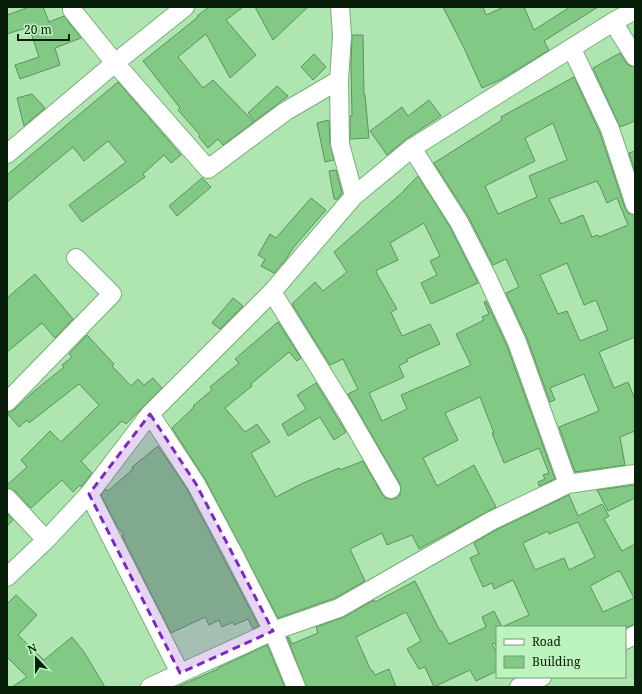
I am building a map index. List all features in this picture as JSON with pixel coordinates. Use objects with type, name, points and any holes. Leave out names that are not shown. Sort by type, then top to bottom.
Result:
[{"type":"street","points":[[72,7],[72,10],[115,63],[208,170],[286,111],[339,80]]},
{"type":"street","points":[[7,154],[115,63],[185,7]]},
{"type":"street","points":[[340,7],[342,36],[339,80],[340,144],[354,196]]},
{"type":"street","points":[[7,577],[46,540],[89,494],[150,414],[272,292],[354,196],[412,148],[613,22],[635,10]]},
{"type":"street","points":[[613,22],[635,57]]},
{"type":"street","points":[[572,49],[610,129],[635,205]]},
{"type":"street","points":[[412,148],[459,222],[486,275],[517,342],[568,484]]},
{"type":"street","points":[[7,402],[112,294],[76,258]]},
{"type":"street","points":[[272,292],[346,411],[391,489]]},
{"type":"street","points":[[150,414],[196,484],[233,553],[273,631],[296,687]]},
{"type":"street","points":[[150,687],[273,631],[339,608],[491,521],[568,484],[635,474]]},
{"type":"street","points":[[89,494],[180,673]]},
{"type":"street","points":[[7,498],[46,540]]},
{"type":"street","points":[[626,640],[635,635]]},
{"type":"street","points":[[519,687],[540,678]]},
{"type":"highlighted area","points":[[150,414],[196,484],[273,631],[180,673],[89,494]]},
{"type":"building","points":[[29,7],[43,7],[49,22],[64,16],[81,38],[55,48],[60,65],[20,79],[15,65],[39,57],[29,27],[7,34],[7,15]]},
{"type":"building","points":[[209,7],[243,7],[226,20],[256,55],[230,78],[206,34],[178,57],[203,88],[213,80],[254,122],[223,145],[218,139],[208,148],[199,137],[200,135],[178,110],[180,108],[143,61]]},
{"type":"building","points":[[255,7],[308,7],[273,40]]},
{"type":"building","points":[[443,7],[483,7],[486,15],[504,7],[524,7],[534,30],[570,7],[598,7],[544,41],[549,50],[500,80],[482,88]]},
{"type":"building","points":[[352,35],[363,35],[364,95],[369,138],[350,139],[350,116],[352,116]]},
{"type":"building","points":[[620,53],[626,63],[635,67],[635,121],[620,127],[593,68]]},
{"type":"building","points":[[314,54],[326,67],[313,80],[301,67]]},
{"type":"building","points":[[574,77],[600,133],[625,208],[628,213],[635,215],[635,337],[599,352],[614,388],[628,382],[635,399],[635,431],[620,437],[625,465],[575,472],[559,427],[599,411],[584,374],[550,388],[555,400],[550,402],[527,338],[506,293],[519,287],[506,259],[493,265],[468,216],[434,163],[502,120],[501,117]],"holes":[[[553,123],[567,160],[529,176],[537,197],[498,214],[485,186],[535,161],[525,138]],[[597,181],[607,203],[617,198],[628,225],[599,237],[598,235],[592,237],[583,215],[561,224],[549,199]],[[567,263],[584,305],[596,300],[608,330],[580,341],[567,311],[558,314],[540,275]]]},
{"type":"building","points":[[118,82],[181,155],[171,163],[164,155],[143,174],[145,177],[82,222],[69,205],[126,162],[108,141],[84,161],[73,147],[7,202],[7,175]]},
{"type":"building","points":[[277,86],[288,96],[255,121],[248,113]]},
{"type":"building","points":[[32,94],[45,108],[24,126],[17,98]]},
{"type":"building","points":[[429,100],[441,116],[406,139],[387,155],[370,131],[402,107],[408,116]]},
{"type":"building","points":[[329,120],[330,144],[334,160],[325,162],[317,123]]},
{"type":"building","points":[[635,151],[635,171],[629,153]]},
{"type":"building","points":[[336,170],[342,193],[338,199],[334,199],[329,171]]},
{"type":"building","points":[[418,176],[450,227],[478,283],[431,304],[421,283],[437,275],[430,261],[440,256],[424,223],[390,243],[398,260],[377,270],[376,272],[397,309],[391,312],[402,336],[430,324],[440,344],[407,359],[408,361],[399,366],[404,377],[369,393],[382,421],[407,409],[401,395],[471,365],[456,334],[484,320],[482,317],[489,314],[484,302],[486,301],[507,346],[555,479],[539,486],[538,482],[545,479],[543,475],[549,473],[539,448],[504,463],[480,397],[445,413],[458,440],[423,458],[437,486],[474,465],[496,507],[419,549],[412,535],[387,545],[382,533],[350,549],[365,581],[335,598],[278,618],[205,479],[172,428],[194,407],[193,406],[212,390],[210,387],[239,363],[235,359],[278,322],[301,358],[297,361],[289,352],[251,384],[252,386],[225,408],[245,432],[257,424],[270,442],[251,453],[276,497],[301,484],[339,468],[340,470],[363,461],[385,498],[397,498],[400,495],[400,484],[348,394],[358,389],[343,359],[330,365],[292,304],[315,282],[323,291],[347,272],[334,252],[404,191]]},
{"type":"building","points":[[202,178],[211,187],[177,216],[169,206]]},
{"type":"building","points":[[311,198],[326,210],[293,248],[274,273],[261,266],[265,259],[258,255],[270,234],[276,238]]},
{"type":"building","points":[[35,274],[73,319],[55,338],[42,323],[7,352],[7,298]]},
{"type":"building","points":[[233,298],[243,306],[220,329],[212,323]]},
{"type":"building","points":[[87,335],[114,364],[112,366],[131,386],[138,379],[144,385],[153,378],[162,388],[126,424],[122,421],[81,461],[92,473],[81,487],[80,485],[73,492],[62,480],[31,508],[15,491],[7,488],[7,485],[27,467],[21,460],[50,431],[61,442],[99,405],[79,384],[29,423],[27,420],[19,427],[7,413],[15,409],[64,367],[62,365],[72,357],[69,354]]},
{"type":"building","points":[[316,383],[346,432],[334,440],[320,417],[288,436],[282,424],[306,409],[297,395]]},
{"type":"building","points":[[158,446],[187,489],[259,626],[253,629],[248,619],[234,625],[233,622],[222,627],[219,620],[209,625],[205,617],[171,633],[122,536],[124,535],[118,528],[101,495],[106,489],[108,491],[133,469],[132,467]]},
{"type":"building","points":[[635,485],[635,498],[608,511],[597,490]]},
{"type":"building","points":[[569,495],[578,516],[602,504],[609,516],[604,519],[622,551],[635,544],[635,624],[628,627],[504,626],[529,615],[513,580],[494,589],[492,583],[483,587],[470,558],[479,554],[474,543],[496,530]],"holes":[[[578,522],[595,557],[569,570],[564,558],[535,570],[523,543],[548,531],[549,534]],[[620,571],[634,598],[603,612],[590,586]]]},
{"type":"building","points":[[7,513],[13,520],[7,526]]},
{"type":"building","points":[[415,581],[440,631],[441,630],[449,644],[486,627],[482,617],[494,611],[502,626],[496,626],[496,646],[495,643],[492,644],[496,652],[496,671],[476,681],[470,670],[434,687],[425,667],[419,669],[407,649],[421,641],[406,612],[356,637],[371,671],[372,670],[375,675],[389,669],[396,687],[306,687],[287,637],[289,637],[292,644],[318,633],[316,627],[344,617],[374,600],[375,602]]},
{"type":"building","points":[[16,595],[37,615],[18,635],[44,660],[72,637],[84,652],[105,687],[12,687],[27,677],[7,657],[7,604]]},
{"type":"building","points":[[267,645],[285,687],[177,687],[218,669]]}]
